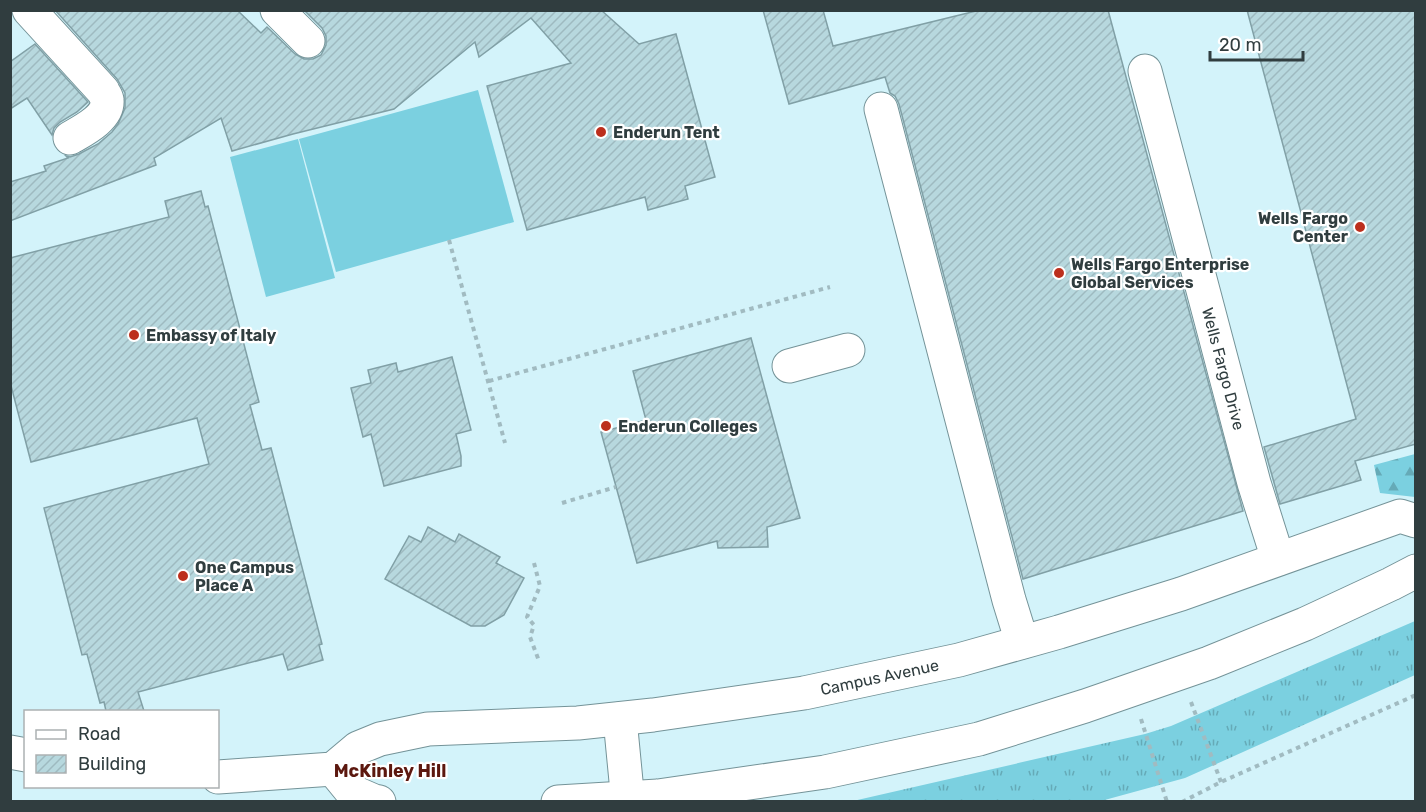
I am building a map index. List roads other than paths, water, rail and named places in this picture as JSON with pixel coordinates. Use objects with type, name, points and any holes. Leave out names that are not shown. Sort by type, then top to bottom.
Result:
[{"type":"street","points":[[29,10],[103,91],[107,101],[100,118],[70,138]]},
{"type":"street","points":[[277,10],[308,41]]},
{"type":"street","name":"Wells Fargo Drive","points":[[1145,71],[1254,483],[1278,560]]},
{"type":"street","points":[[880,109],[1022,642]]},
{"type":"street","points":[[789,366],[848,350]]},
{"type":"street","name":"Campus Avenue","points":[[333,769],[358,748],[381,739],[428,729],[578,723],[653,715],[804,693],[959,660],[1181,594],[1400,516],[1416,521]]},
{"type":"street","points":[[558,801],[628,800],[825,772],[979,739],[1181,673],[1305,624],[1416,572]]},
{"type":"street","points":[[621,719],[628,800]]},
{"type":"street","points":[[219,777],[333,769],[351,791],[379,801]]},
{"type":"place","name":"Enderun Tent","points":[[601,132]]},
{"type":"place","name":"Wells Fargo Center","points":[[1360,227]]},
{"type":"place","name":"Wells Fargo Enterprise Global Services","points":[[1059,273]]},
{"type":"place","name":"Embassy of Italy","points":[[134,335]]},
{"type":"place","name":"Enderun Colleges","points":[[606,426]]},
{"type":"place","name":"One Campus Place A","points":[[183,576]]},
{"type":"district","name":"McKinley Hill","points":[[390,771]]}]
